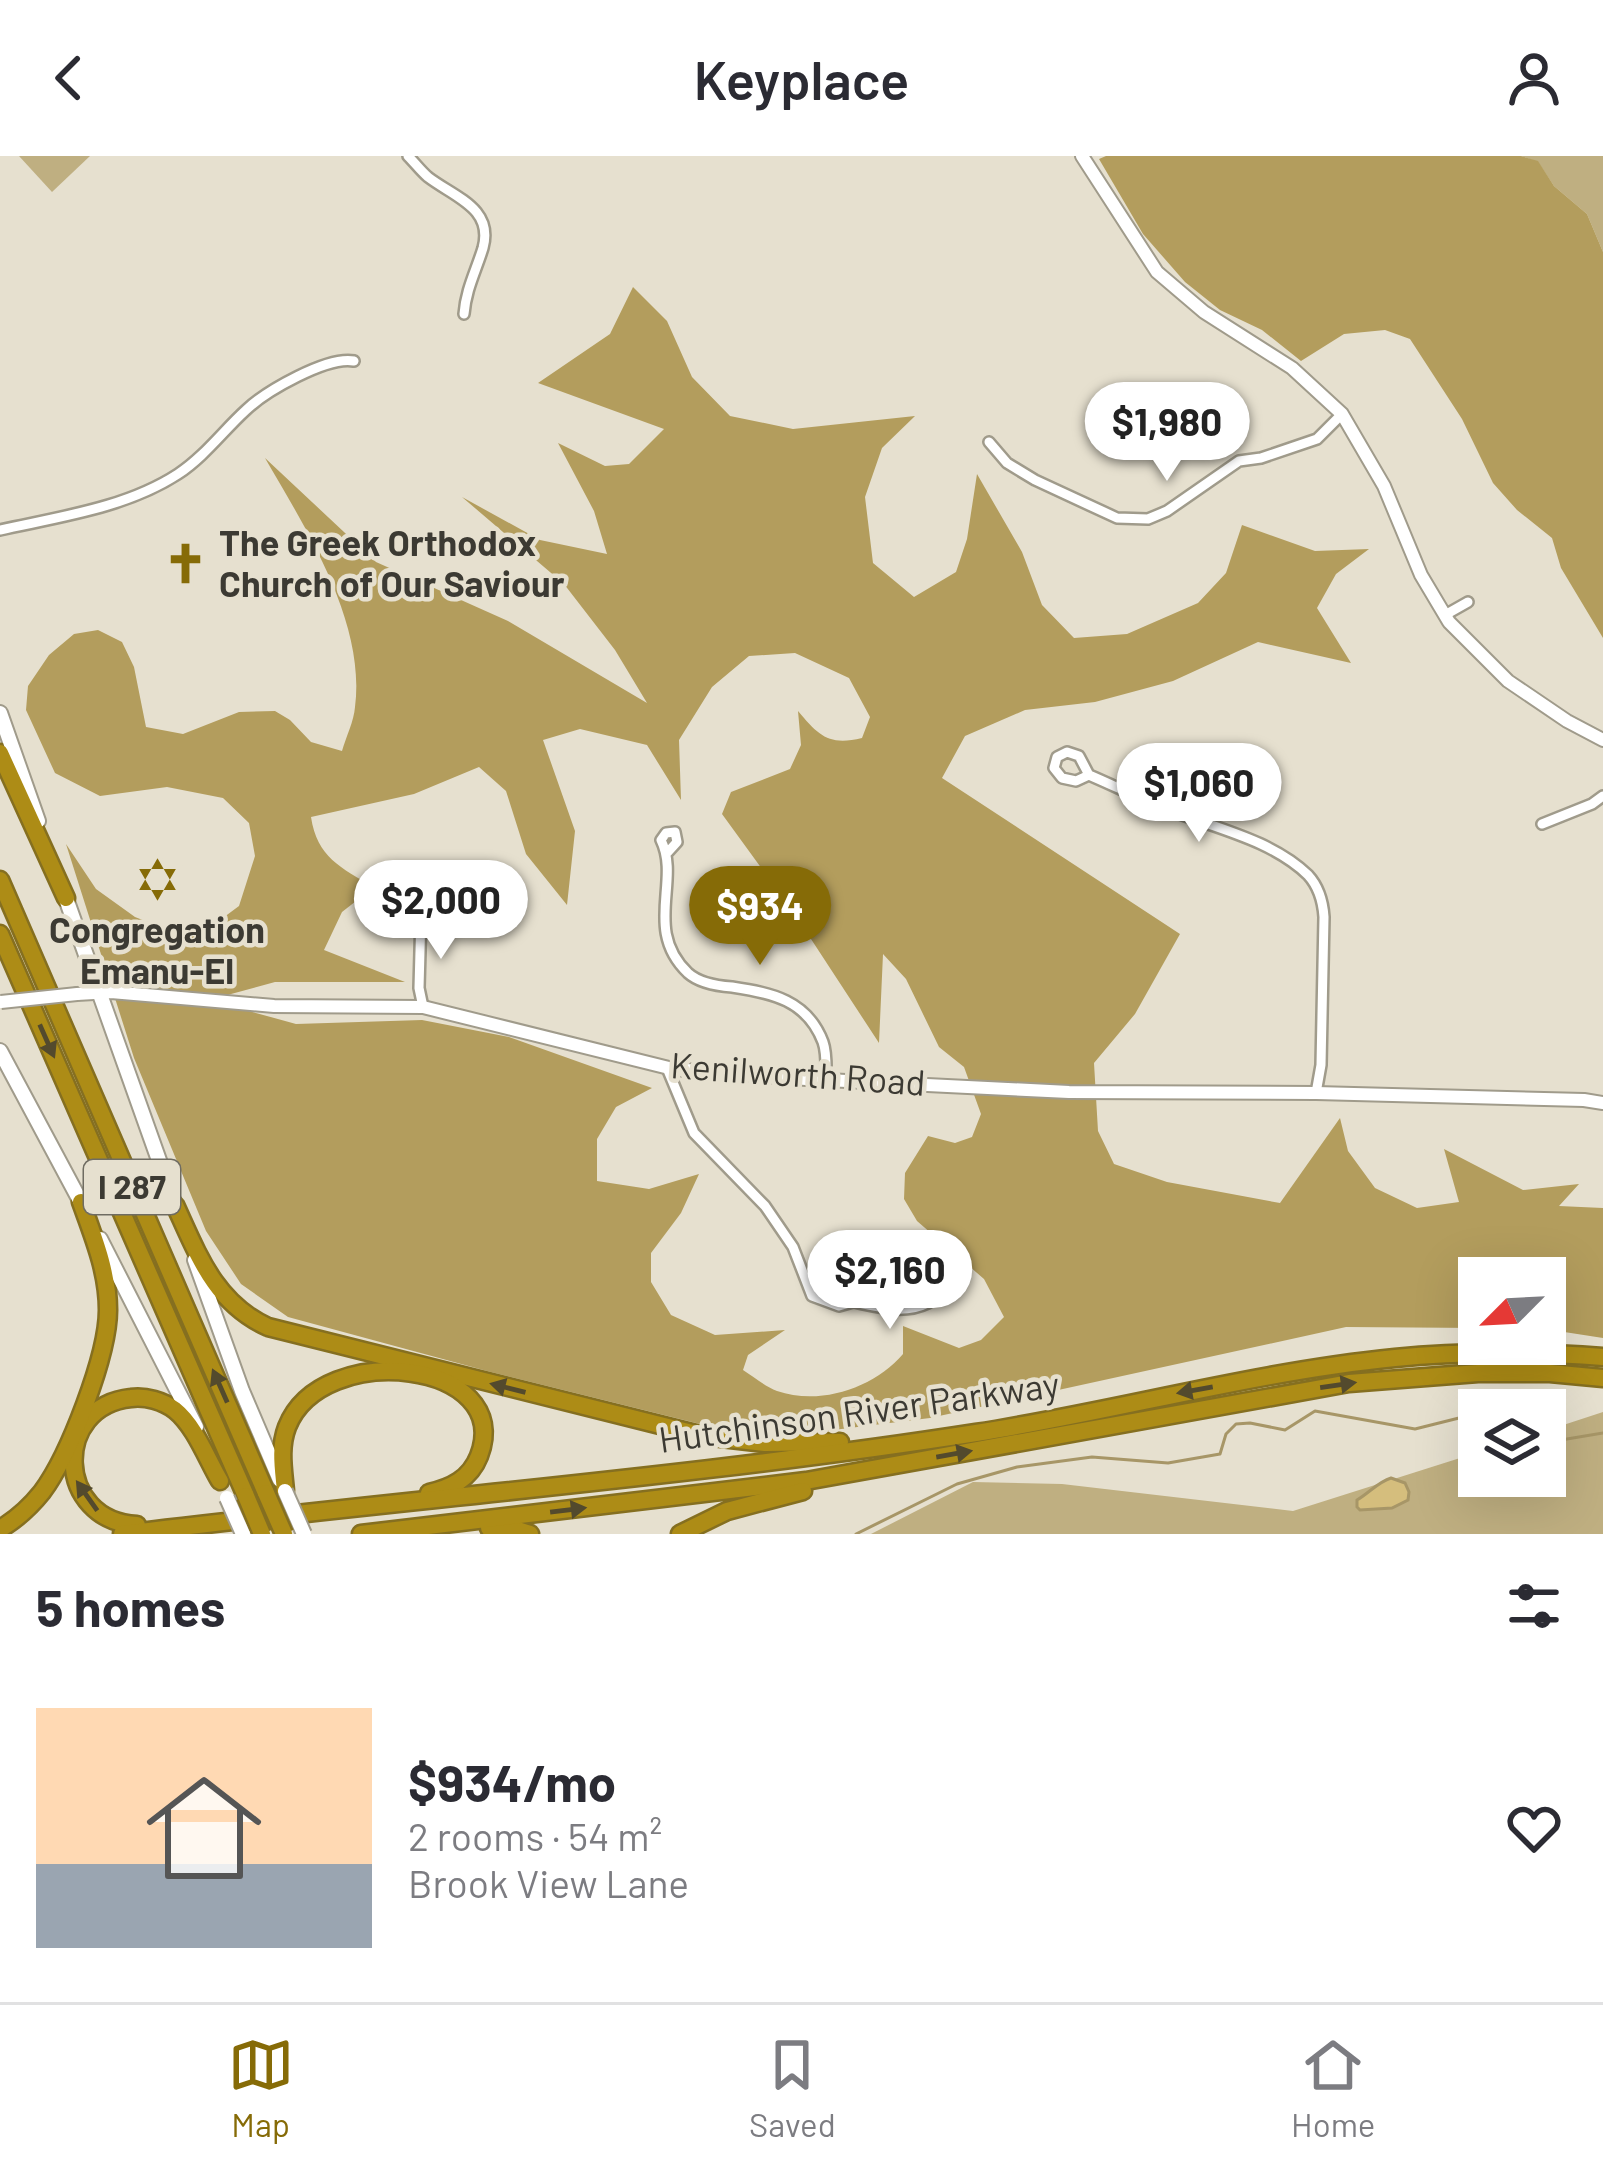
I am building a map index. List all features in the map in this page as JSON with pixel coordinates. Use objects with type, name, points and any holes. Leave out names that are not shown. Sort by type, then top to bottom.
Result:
[{"type":"highway","points":[[0,753],[66,898]]},
{"type":"highway","name":"I 287","points":[[0,880],[276,1492],[284,1534]]},
{"type":"highway","name":"I 287","points":[[0,934],[231,1492],[262,1534]]},
{"type":"highway","points":[[0,1529],[27,1509],[50,1480],[104,1349],[106,1280],[81,1202]]},
{"type":"highway","points":[[175,1205],[219,1291],[246,1315],[275,1329],[704,1436],[774,1443],[913,1442]]},
{"type":"highway","name":"Hutchinson River Parkway","points":[[122,1534],[913,1442],[1394,1358],[1462,1353],[1603,1357]]},
{"type":"highway","points":[[276,1492],[288,1425],[305,1400],[328,1383],[361,1372],[390,1371],[430,1377],[463,1393],[477,1410],[483,1432],[478,1458],[467,1475],[441,1490],[363,1506]]},
{"type":"highway","name":"Hutchinson River Parkway","points":[[361,1534],[749,1489],[1320,1387],[1478,1373],[1603,1378]]},
{"type":"highway","points":[[192,1526],[128,1525],[92,1507],[78,1486],[73,1467],[76,1442],[103,1408],[139,1397],[164,1403],[184,1420],[231,1492]]},
{"type":"highway","points":[[680,1534],[740,1507],[916,1461]]},
{"type":"highway","points":[[410,1528],[505,1528],[530,1534]]},
{"type":"main road","points":[[0,712],[276,1492],[304,1534]]},
{"type":"main road","points":[[0,1051],[231,1492],[243,1534]]},
{"type":"street","points":[[408,156],[422,172],[475,208],[485,223],[484,245],[472,272],[464,314]]},
{"type":"street","points":[[1082,156],[1157,272],[1204,312],[1292,368],[1342,414],[1384,486],[1421,575],[1444,615],[1468,643],[1508,681],[1603,740]]},
{"type":"street","points":[[0,530],[102,506],[175,476],[249,407],[319,368],[354,361]]},
{"type":"street","points":[[989,442],[1007,463],[1035,480],[1117,518],[1148,519],[1168,511],[1240,460],[1262,458],[1317,439],[1342,414]]},
{"type":"street","points":[[1444,615],[1468,602]]},
{"type":"street","points":[[1089,775],[1264,847],[1312,879],[1324,905],[1321,1065],[1316,1093]]},
{"type":"street","points":[[1542,824],[1603,796]]},
{"type":"street","points":[[667,853],[664,909],[668,946],[691,976],[718,986],[772,993],[805,1013],[824,1044],[826,1080]]},
{"type":"street","points":[[421,914],[423,1007]]},
{"type":"street","name":"Kenilworth Road","points":[[0,1002],[100,993],[274,1006],[423,1007],[668,1068],[826,1080],[1070,1092],[1316,1093],[1603,1103]]},
{"type":"street","points":[[668,1068],[694,1133],[765,1206],[793,1246],[812,1296],[839,1306],[911,1282],[921,1285],[928,1296],[925,1305],[911,1310],[854,1302]]},
{"type":"shaded area","points":[[19,156],[90,156],[52,192]]},
{"type":"shaded area","points":[[1521,156],[1603,156],[1603,252],[1587,214],[1554,186],[1538,162]]},
{"type":"shaded area","points":[[1521,156],[1538,161],[1554,186],[1587,214],[1603,252],[1603,638],[1561,568],[1552,538],[1493,483],[1462,419],[1410,339],[1385,330],[1344,334],[1301,361],[1262,330],[1220,310],[1185,282],[1143,234],[1099,159]]},
{"type":"shaded area","points":[[633,287],[667,321],[692,377],[730,416],[793,429],[915,416],[882,448],[865,497],[873,563],[914,597],[956,572],[967,539],[977,474],[1022,552],[1042,605],[1074,638],[1127,634],[1198,603],[1226,573],[1242,525],[1315,551],[1369,549],[1336,574],[1317,608],[1351,663],[1258,642],[1173,681],[1095,702],[1025,710],[965,736],[942,778],[1180,934],[1135,1014],[1094,1063],[1098,1131],[1114,1164],[1167,1182],[1280,1203],[1340,1118],[1348,1151],[1375,1188],[1417,1208],[1459,1202],[1444,1149],[1523,1190],[1579,1184],[1559,1206],[1603,1208],[1603,1338],[1566,1332],[1566,1257],[1458,1257],[1458,1328],[1346,1327],[930,1418],[793,1435],[700,1424],[288,1317],[241,1284],[206,1231],[134,1058],[66,844],[96,889],[135,917],[168,930],[208,929],[239,906],[255,856],[249,823],[223,798],[167,787],[100,796],[55,773],[26,710],[28,686],[49,655],[74,634],[98,630],[122,642],[134,667],[146,727],[183,734],[239,712],[275,711],[311,742],[342,751],[355,707],[351,642],[330,577],[265,458],[376,562],[508,621],[647,703],[615,650],[564,584],[462,497],[540,540],[607,554],[594,511],[558,443],[605,466],[629,464],[664,429],[538,383],[610,334]],"holes":[[[795,653],[849,678],[870,717],[862,738],[841,741],[825,737],[798,711],[801,745],[790,769],[731,792],[722,814],[879,1043],[883,954],[906,979],[939,1047],[964,1067],[981,1114],[972,1137],[955,1143],[928,1136],[905,1173],[904,1199],[917,1221],[984,1279],[1004,1317],[981,1340],[959,1348],[903,1326],[903,1354],[862,1385],[828,1395],[777,1391],[743,1370],[748,1355],[785,1330],[715,1335],[671,1315],[651,1282],[651,1253],[681,1213],[699,1174],[649,1189],[597,1181],[597,1139],[616,1107],[652,1088],[509,1037],[422,1020],[296,1024],[209,1000],[275,982],[405,982],[324,950],[342,912],[374,887],[325,852],[311,817],[414,794],[479,767],[506,791],[526,854],[567,905],[575,831],[543,740],[580,729],[647,745],[681,800],[679,740],[712,687],[749,656]]]},
{"type":"shaded area","points":[[1603,1412],[1603,1534],[871,1534],[973,1482],[1062,1484],[1293,1511],[1458,1459],[1458,1497],[1566,1497],[1566,1424]]},
{"type":"shaded area","points":[[1391,1478],[1405,1483],[1408,1500],[1392,1508],[1357,1507],[1357,1500]]},
{"type":"waterway","points":[[856,1534],[957,1484],[1017,1467],[1092,1457],[1168,1463],[1220,1454],[1226,1434],[1236,1424],[1285,1430],[1315,1411],[1415,1429],[1458,1418]]},
{"type":"waterway","points":[[1566,1439],[1603,1433]]},
{"type":"place","name":"The Greek Orthodox Church of Our Saviour","points":[[185,564]]},
{"type":"place","name":"Congregation Emanu-El","points":[[157,880]]}]
